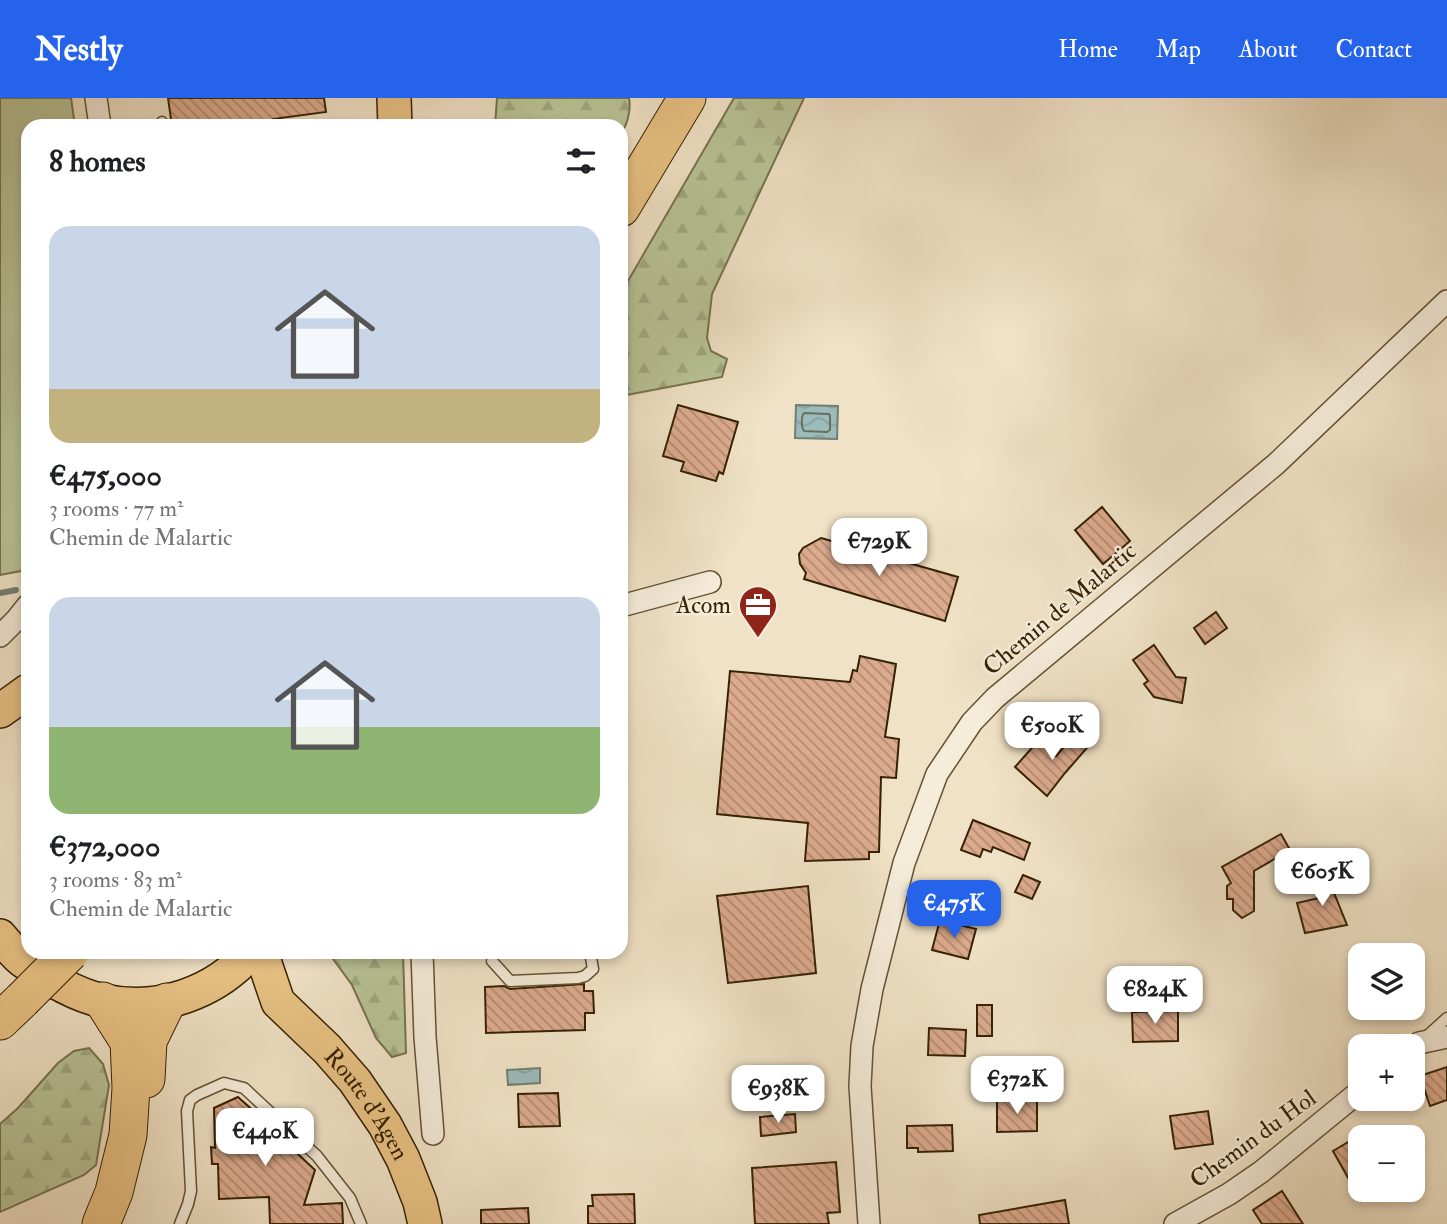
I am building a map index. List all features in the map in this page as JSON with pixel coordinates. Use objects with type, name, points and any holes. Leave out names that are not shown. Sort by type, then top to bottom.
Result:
[{"type":"highway","points":[[628,196],[687,98]]},
{"type":"highway","points":[[11,1011],[63,959]]},
{"type":"highway","points":[[101,1224],[114,1192],[128,1135],[131,1088],[129,1042],[103,1001]]},
{"type":"highway","points":[[120,1224],[132,1189],[143,1136],[148,1041],[167,1002]]},
{"type":"main road","points":[[394,98],[395,119]]},
{"type":"main road","points":[[0,711],[21,696]]},
{"type":"main road","points":[[0,936],[20,959],[70,989],[103,1001],[133,1005],[167,1002],[195,993],[217,982],[245,959]]},
{"type":"main road","name":"Route d'Agen","points":[[263,959],[278,1002]]},
{"type":"main road","name":"Route d'Agen","points":[[217,982],[278,1002],[327,1049],[355,1081],[385,1125],[403,1159],[420,1202],[425,1224]]},
{"type":"street","points":[[96,98],[99,119]]},
{"type":"street","name":"Chemin de Malartic","points":[[869,1224],[860,1086],[865,1022],[904,863],[937,774],[972,722],[995,698],[1276,464],[1447,301]]},
{"type":"street","points":[[628,604],[709,582]]},
{"type":"street","points":[[0,636],[21,614]]},
{"type":"street","points":[[422,959],[433,1134]]},
{"type":"street","points":[[1425,1043],[1447,1037]]},
{"type":"street","name":"Chemin du Hol","points":[[1175,1224],[1229,1194],[1261,1172],[1348,1101]]},
{"type":"lane","points":[[492,961],[510,981],[578,978],[593,969],[591,959]]},
{"type":"lane","points":[[1425,1038],[1447,1018]]},
{"type":"lane","points":[[180,1224],[191,1191],[187,1111],[190,1100],[224,1083],[244,1088],[317,1156],[350,1198],[361,1224]]},
{"type":"green space","points":[[0,98],[71,98],[74,119],[21,119],[21,571],[0,575]]},
{"type":"green space","points":[[497,98],[629,98],[627,119],[496,119]]},
{"type":"green space","points":[[734,98],[804,98],[712,294],[707,338],[711,351],[727,359],[722,377],[628,395],[628,281]]},
{"type":"green space","points":[[333,959],[403,959],[406,1053],[392,1057],[376,1038],[352,985]]},
{"type":"green space","points":[[89,1048],[103,1064],[109,1085],[96,1165],[84,1175],[0,1212],[0,1124],[58,1063],[74,1051]]},
{"type":"water","points":[[796,405],[838,406],[837,439],[795,438]]},
{"type":"water","points":[[540,1068],[540,1083],[508,1085],[507,1070]]},
{"type":"building","points":[[168,98],[324,98],[326,112],[273,119],[171,119]]},
{"type":"building","points":[[678,405],[738,422],[723,474],[719,472],[716,481],[681,471],[684,462],[663,456]]},
{"type":"building","points":[[1102,507],[1130,541],[1103,564],[1075,530]]},
{"type":"building","points":[[821,538],[958,577],[945,621],[804,579],[806,573],[800,564],[799,554],[803,548]]},
{"type":"building","points":[[1216,612],[1227,628],[1205,644],[1194,628]]},
{"type":"building","points":[[1154,645],[1176,677],[1186,678],[1182,703],[1154,697],[1144,684],[1148,681],[1133,660]]},
{"type":"building","points":[[860,656],[896,664],[885,737],[899,739],[896,778],[881,777],[879,852],[869,852],[869,859],[805,861],[808,823],[717,814],[730,671],[850,682],[853,670],[857,671]]},
{"type":"building","points":[[1079,730],[1093,741],[1047,796],[1015,767],[1038,741],[1056,756]]},
{"type":"building","points":[[973,820],[1030,843],[1024,860],[993,847],[991,852],[983,849],[980,857],[961,850]]},
{"type":"building","points":[[1281,834],[1290,850],[1254,871],[1254,911],[1242,918],[1233,910],[1233,899],[1227,899],[1227,886],[1231,883],[1222,867]]},
{"type":"building","points":[[1326,873],[1347,925],[1305,933],[1297,903],[1319,898],[1312,879]]},
{"type":"building","points":[[1023,875],[1040,882],[1032,899],[1015,892]]},
{"type":"building","points":[[808,886],[816,973],[728,983],[717,896]]},
{"type":"building","points":[[940,920],[976,929],[968,959],[932,950]]},
{"type":"building","points":[[584,984],[584,991],[593,991],[594,1013],[585,1013],[585,1030],[486,1033],[485,987],[504,986],[510,989]]},
{"type":"building","points":[[977,1005],[992,1005],[992,1036],[977,1036]]},
{"type":"building","points":[[1178,1011],[1178,1041],[1133,1042],[1132,1012]]},
{"type":"building","points":[[929,1028],[966,1030],[965,1056],[928,1055]]},
{"type":"building","points":[[1447,1067],[1447,1100],[1430,1106],[1425,1091],[1425,1074]]},
{"type":"building","points":[[558,1093],[560,1126],[519,1127],[518,1094]]},
{"type":"building","points":[[238,1097],[315,1170],[304,1205],[342,1203],[343,1224],[270,1224],[269,1197],[219,1199],[218,1164],[212,1164],[211,1147],[215,1148],[214,1108]]},
{"type":"building","points":[[997,1101],[1037,1101],[1037,1131],[997,1132]]},
{"type":"building","points":[[1208,1111],[1213,1144],[1175,1149],[1170,1116]]},
{"type":"building","points":[[795,1114],[796,1132],[761,1136],[760,1117]]},
{"type":"building","points":[[952,1125],[953,1151],[918,1152],[918,1148],[907,1148],[907,1126]]},
{"type":"building","points":[[1348,1142],[1348,1178],[1333,1151]]},
{"type":"building","points":[[836,1162],[840,1212],[827,1213],[829,1224],[755,1224],[752,1168]]},
{"type":"building","points":[[1282,1191],[1303,1224],[1262,1224],[1253,1210]]},
{"type":"building","points":[[634,1194],[635,1224],[588,1224],[588,1206],[593,1206],[592,1195]]},
{"type":"building","points":[[1065,1200],[1069,1224],[980,1224],[979,1215]]},
{"type":"building","points":[[528,1208],[529,1224],[481,1224],[481,1210]]},
{"type":"waterway","points":[[0,593],[16,590]]},
{"type":"place","name":"Acom","points":[[758,639]]}]
